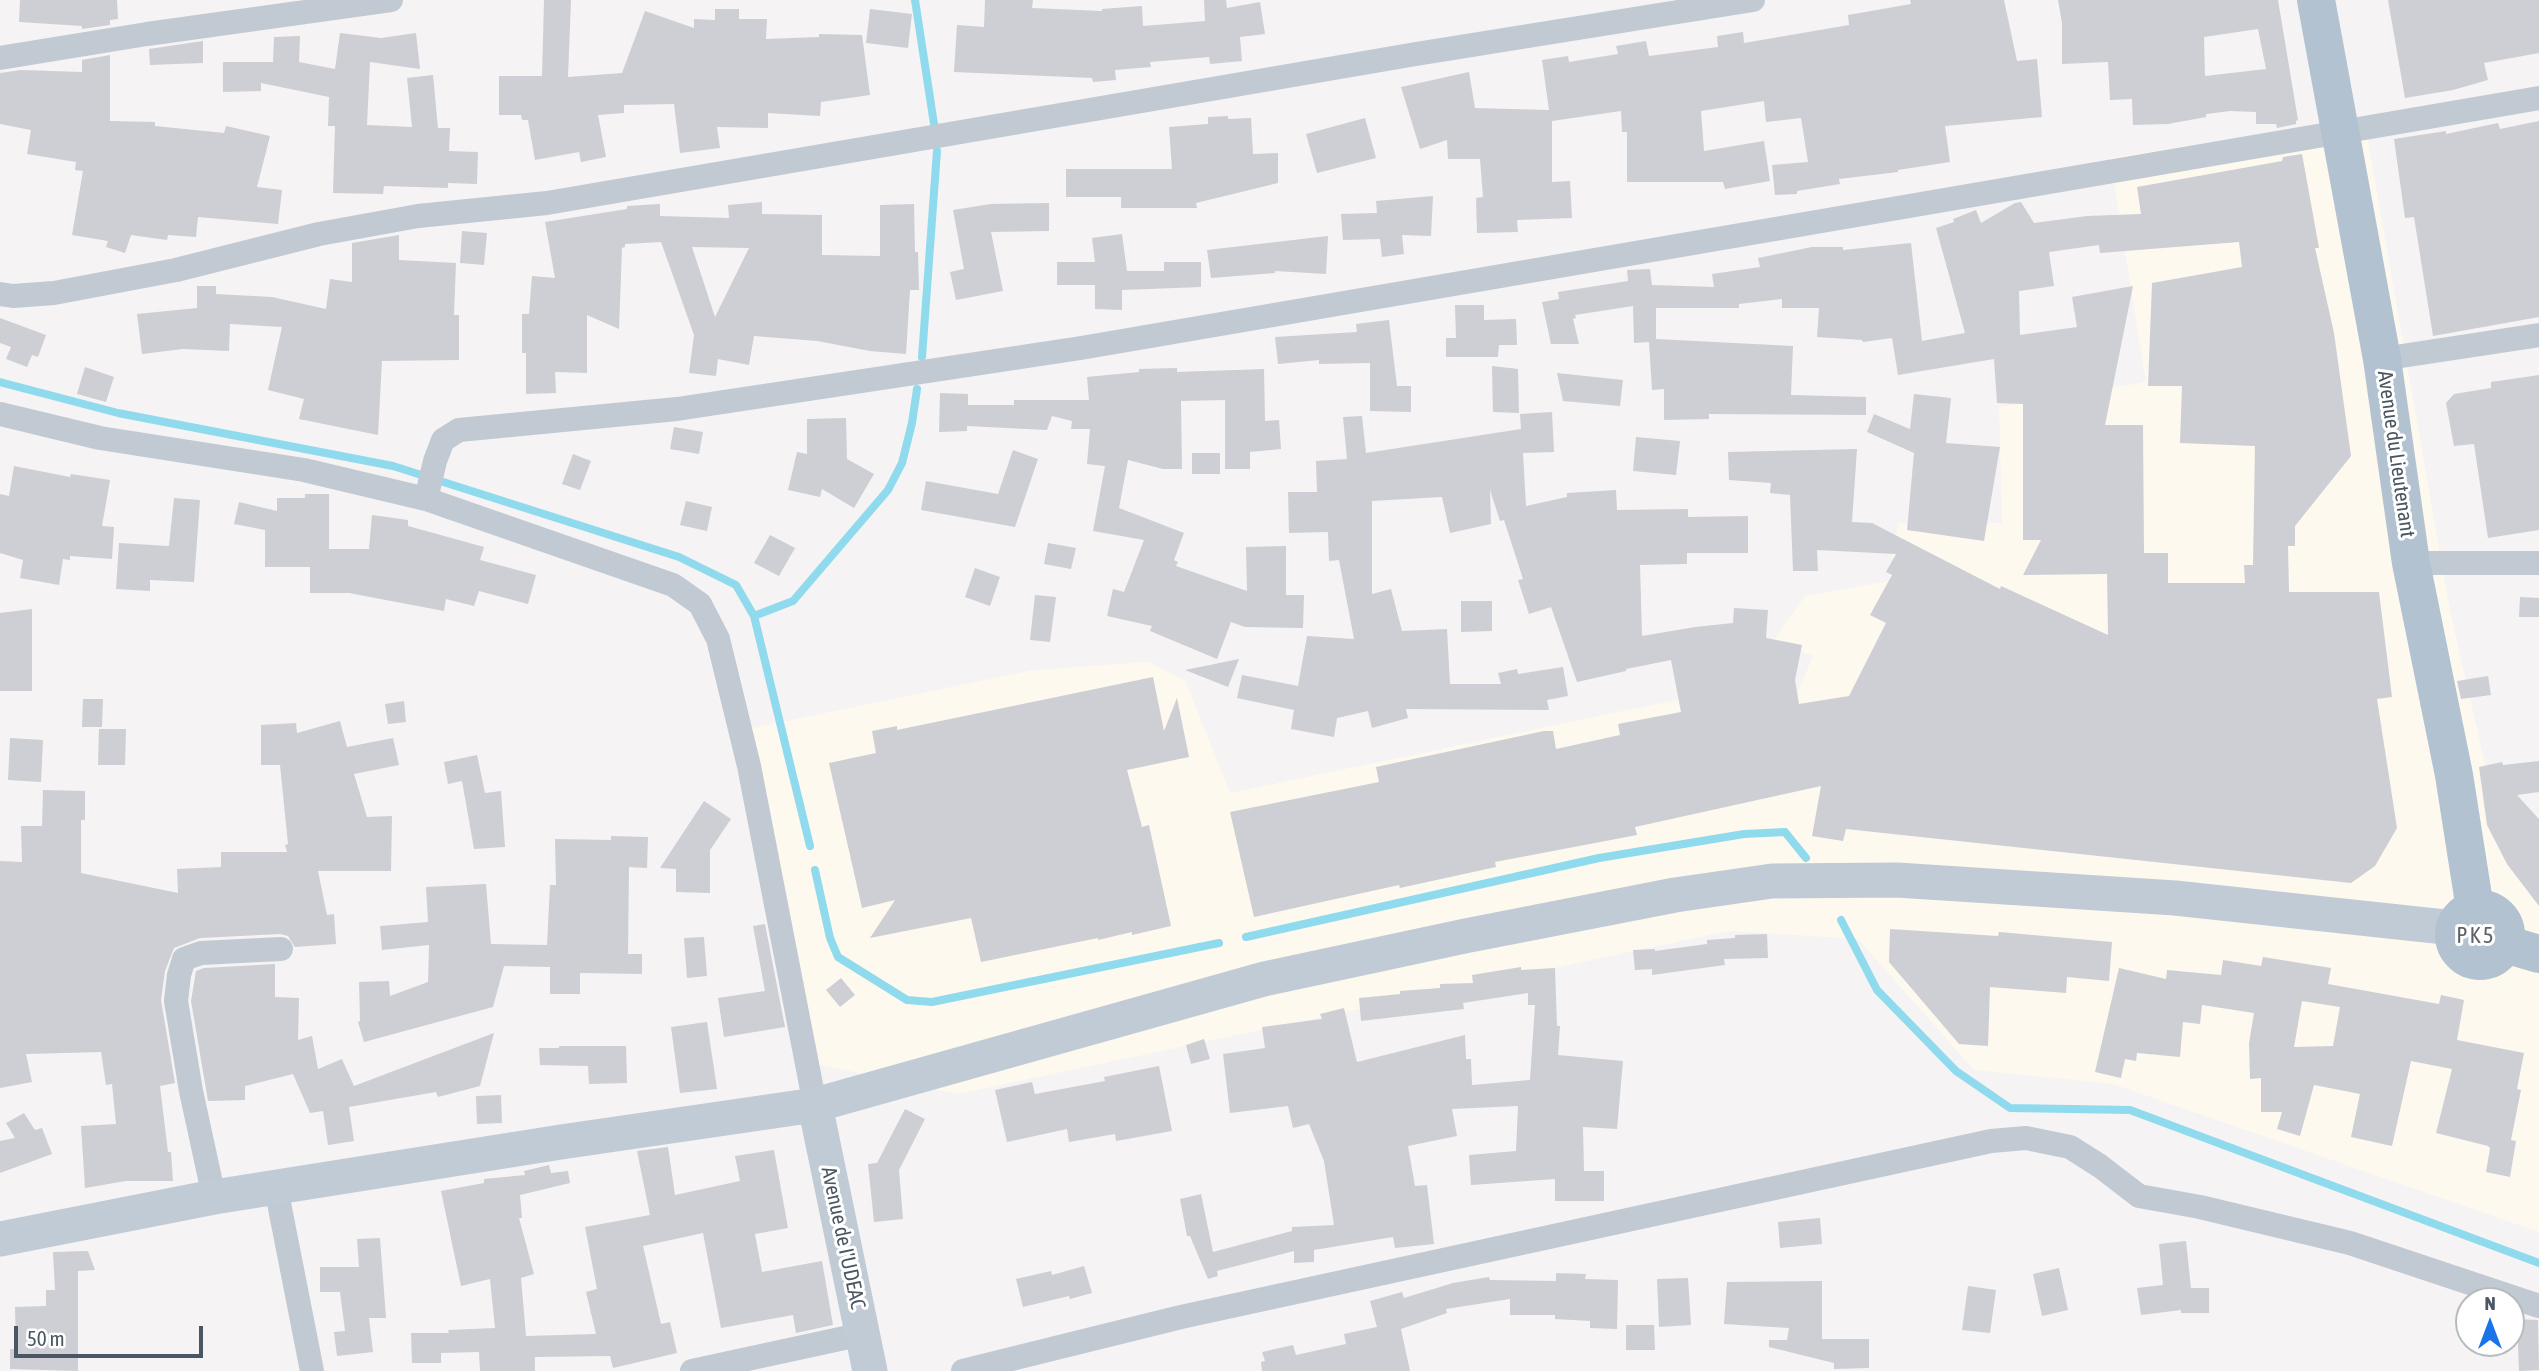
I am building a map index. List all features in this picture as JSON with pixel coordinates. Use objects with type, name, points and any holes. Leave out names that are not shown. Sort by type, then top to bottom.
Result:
[{"type":"main road","name":"Avenue du Lieutenant","points":[[2316,0],[2382,359],[2411,563],[2454,775],[2465,918]]},
{"type":"main road","points":[[0,1239],[214,1197],[815,1105],[1264,979],[1675,895],[1772,881],[1897,880],[2465,918],[2490,911],[2498,916],[2522,949]]},
{"type":"main road","name":"Avenue de I'UDEAC","points":[[815,1105],[870,1371]]},
{"type":"street","points":[[0,58],[147,34],[391,0]]},
{"type":"street","points":[[0,294],[13,296],[54,293],[176,270],[319,234],[418,216],[547,202],[1403,56],[1753,0]]},
{"type":"street","points":[[428,493],[443,440],[459,430],[677,409],[1081,348],[2539,98]]},
{"type":"street","points":[[2382,359],[2539,335]]},
{"type":"street","points":[[0,414],[100,438],[304,470],[428,493],[673,585],[700,604],[718,639],[749,766],[815,1105]]},
{"type":"street","points":[[2411,563],[2539,563]]},
{"type":"street","points":[[214,1197],[191,1091],[176,1001],[179,975],[184,959],[201,953],[281,949]]},
{"type":"street","points":[[963,1371],[1181,1317],[1991,1140],[2026,1138],[2070,1147],[2139,1196],[2212,1210],[2350,1243],[2539,1306]]},
{"type":"street","points":[[276,1188],[313,1371]]},
{"type":"street","points":[[692,1371],[863,1334]]},
{"type":"shaded area","points":[[2364,118],[2450,611],[2498,821],[2539,814],[2539,1232],[2113,1084],[1974,1070],[1858,939],[1729,931],[958,1094],[816,1064],[733,732],[1033,670],[1149,662],[1185,680],[1230,793],[1714,692],[1797,694],[1813,656],[1773,641],[1805,596],[1889,581],[1898,523],[2002,523],[1999,407],[2146,382],[2110,158]]},
{"type":"building","points":[[20,0],[117,0],[118,19],[110,20],[110,25],[82,29],[82,26],[19,22]]},
{"type":"building","points":[[544,0],[571,0],[568,77],[622,73],[645,11],[694,28],[694,19],[715,20],[715,9],[739,9],[739,19],[767,19],[766,39],[819,37],[819,34],[862,35],[870,95],[821,102],[820,116],[768,113],[768,128],[717,127],[720,148],[680,153],[674,104],[624,105],[624,113],[598,115],[606,157],[581,162],[579,152],[535,160],[528,120],[522,120],[521,115],[499,115],[499,76],[542,76]]},
{"type":"building","points":[[985,0],[1033,0],[1032,8],[1102,11],[1142,6],[1143,26],[1205,21],[1204,0],[1226,0],[1227,8],[1260,2],[1265,34],[1240,37],[1242,61],[1210,64],[1209,57],[1150,62],[1151,67],[1115,70],[1116,80],[1093,82],[1092,78],[954,72],[957,25],[984,27]]},
{"type":"building","points":[[1910,0],[2004,0],[2017,61],[2037,59],[2042,117],[1945,126],[1950,162],[1839,179],[1840,184],[1797,191],[1797,194],[1775,195],[1772,165],[1808,162],[1801,118],[1766,122],[1764,101],[1701,111],[1704,151],[1764,141],[1770,181],[1725,189],[1723,182],[1627,182],[1627,132],[1622,132],[1621,111],[1552,121],[1552,182],[1570,181],[1572,218],[1517,220],[1518,232],[1477,233],[1476,198],[1483,197],[1480,159],[1448,159],[1447,140],[1420,149],[1401,87],[1469,72],[1475,108],[1549,110],[1542,60],[1568,56],[1569,62],[1618,54],[1616,46],[1646,41],[1649,56],[1718,47],[1717,36],[1743,32],[1744,43],[1849,25],[1848,15],[1911,4]]},
{"type":"building","points":[[2058,0],[2278,0],[2298,120],[2296,124],[2277,128],[2276,124],[2256,124],[2256,112],[2230,111],[2168,124],[2133,125],[2132,99],[2110,100],[2108,62],[2062,64],[2062,23]],"holes":[[[2258,29],[2266,69],[2205,76],[2204,37]]]},
{"type":"building","points":[[2388,0],[2539,0],[2539,53],[2484,63],[2488,80],[2453,90],[2405,98]]},
{"type":"building","points":[[870,9],[912,14],[908,48],[866,43]]},
{"type":"building","points":[[340,33],[381,38],[416,33],[420,69],[370,62],[367,125],[412,127],[407,78],[433,75],[438,128],[450,128],[449,151],[478,152],[477,184],[448,183],[448,188],[384,186],[383,194],[333,193],[335,126],[328,126],[329,97],[261,83],[261,91],[223,92],[223,62],[273,62],[274,37],[300,36],[299,62],[335,69]]},
{"type":"building","points":[[203,41],[203,63],[150,65],[149,49]]},
{"type":"building","points":[[110,55],[110,121],[155,122],[155,126],[224,133],[226,126],[270,136],[257,187],[282,190],[278,224],[198,217],[196,237],[168,235],[167,240],[131,235],[125,253],[106,247],[108,241],[72,235],[83,171],[75,170],[76,162],[27,154],[31,130],[0,124],[0,73],[21,70],[82,72],[82,60]]},
{"type":"building","points":[[1228,116],[1228,119],[1251,118],[1253,154],[1278,153],[1278,183],[1196,203],[1197,208],[1121,208],[1121,197],[1066,197],[1066,169],[1172,169],[1169,127],[1208,124],[1208,117]]},
{"type":"building","points":[[1365,118],[1376,158],[1317,173],[1306,134]]},
{"type":"building","points":[[2539,121],[2539,317],[2433,336],[2414,217],[2405,218],[2394,139],[2446,131],[2446,134],[2498,123],[2500,129]]},
{"type":"building","points":[[2302,154],[2319,248],[2315,248],[2334,333],[2351,456],[2295,526],[2295,546],[2288,546],[2289,592],[2379,592],[2392,697],[2377,699],[2397,828],[2375,866],[2351,883],[1846,829],[1843,841],[1812,836],[1821,786],[1635,827],[1637,835],[1495,862],[1496,867],[1254,917],[1230,812],[1379,782],[1376,767],[1544,731],[1553,731],[1556,749],[1620,735],[1618,724],[1681,712],[1671,660],[1577,682],[1551,607],[1529,614],[1518,580],[1523,579],[1504,520],[1500,521],[1490,490],[1491,524],[1450,533],[1442,497],[1372,501],[1372,594],[1391,589],[1402,631],[1447,629],[1450,684],[1501,684],[1498,673],[1517,669],[1518,674],[1563,667],[1568,696],[1547,700],[1549,710],[1406,709],[1408,718],[1372,728],[1368,711],[1337,718],[1334,737],[1291,729],[1294,710],[1237,698],[1242,675],[1298,686],[1307,636],[1354,639],[1339,560],[1329,561],[1328,532],[1289,533],[1288,492],[1317,492],[1316,461],[1347,459],[1343,417],[1362,416],[1366,453],[1521,429],[1520,414],[1552,412],[1554,452],[1523,453],[1526,506],[1567,497],[1567,493],[1616,490],[1617,510],[1688,509],[1688,517],[1748,516],[1748,553],[1687,553],[1687,564],[1640,565],[1642,636],[1733,623],[1734,608],[1768,610],[1766,638],[1802,645],[1795,680],[1799,704],[1849,696],[1886,623],[1870,615],[1892,575],[1886,572],[1896,554],[1817,550],[1818,571],[1793,571],[1790,495],[1770,493],[1771,483],[1729,480],[1728,452],[1857,449],[1852,522],[1872,523],[2000,589],[2001,586],[2108,635],[2107,574],[2023,575],[2041,540],[2023,540],[2023,404],[1997,403],[1994,359],[1898,375],[1892,338],[1863,342],[1817,337],[1819,308],[1782,308],[1782,299],[1739,304],[1739,308],[1656,308],[1656,339],[1793,346],[1791,395],[1866,397],[1866,415],[1709,414],[1709,419],[1664,420],[1664,389],[1652,390],[1649,342],[1634,343],[1633,306],[1575,315],[1576,318],[1573,319],[1579,344],[1551,344],[1542,302],[1559,299],[1558,292],[1628,281],[1627,270],[1650,269],[1652,285],[1714,287],[1712,274],[1760,267],[1758,258],[1812,247],[1843,247],[1843,250],[1911,243],[1922,341],[1965,333],[1936,228],[1976,210],[1981,223],[2021,202],[2034,223],[2087,216],[2141,214],[2137,187],[2282,161],[2283,157]],"holes":[[[2239,242],[2242,267],[2152,283],[2148,386],[2182,386],[2180,443],[2255,446],[2253,565],[2244,565],[2245,583],[2168,583],[2168,553],[2144,553],[2143,425],[2105,425],[2133,286],[2072,297],[2077,327],[2020,335],[2019,291],[2054,286],[2049,252],[2099,245],[2100,253]]]},
{"type":"building","points":[[1433,196],[1431,236],[1402,235],[1404,254],[1382,257],[1380,239],[1343,240],[1341,214],[1377,213],[1376,201]]},
{"type":"building","points":[[762,202],[762,214],[822,215],[822,255],[880,256],[880,205],[914,204],[919,290],[910,290],[906,354],[870,351],[817,341],[754,336],[749,365],[718,359],[716,376],[689,373],[694,335],[661,242],[625,244],[622,248],[619,329],[587,315],[587,373],[555,372],[556,393],[526,394],[522,314],[529,314],[532,276],[555,278],[545,222],[627,209],[627,206],[660,204],[660,216],[729,218],[728,205]],"holes":[[[692,247],[749,248],[715,317]]]},
{"type":"building","points":[[1049,203],[1049,231],[991,232],[1003,291],[956,300],[950,272],[964,269],[953,210],[991,204]]},
{"type":"building","points":[[462,231],[487,233],[484,265],[460,263]]},
{"type":"building","points":[[1122,234],[1127,271],[1164,271],[1164,262],[1201,262],[1201,287],[1122,290],[1122,310],[1095,309],[1095,285],[1057,285],[1057,262],[1095,262],[1092,238]]},
{"type":"building","points":[[399,235],[399,260],[456,263],[454,315],[459,315],[459,360],[382,361],[378,435],[299,419],[304,399],[268,390],[282,327],[230,324],[229,351],[183,349],[142,354],[137,314],[197,308],[197,286],[216,286],[216,294],[272,297],[326,309],[330,279],[352,282],[352,243]]},
{"type":"building","points":[[1328,236],[1326,274],[1275,271],[1211,278],[1207,250]]},
{"type":"building","points":[[1455,305],[1484,305],[1484,320],[1516,319],[1517,345],[1499,345],[1498,357],[1446,357],[1446,338],[1456,338]]},
{"type":"building","points":[[0,318],[46,335],[38,357],[32,355],[27,367],[6,359],[11,347],[0,343]]},
{"type":"building","points":[[1389,320],[1397,386],[1411,386],[1411,412],[1370,411],[1370,363],[1319,364],[1319,360],[1278,364],[1275,337],[1357,332],[1356,324]]},
{"type":"building","points":[[1492,366],[1518,369],[1519,413],[1493,412]]},
{"type":"building","points":[[85,367],[114,377],[106,402],[77,394]]},
{"type":"building","points":[[1177,368],[1177,372],[1264,369],[1265,421],[1279,420],[1281,449],[1250,452],[1250,469],[1225,469],[1225,400],[1181,401],[1182,469],[1163,469],[1128,460],[1119,508],[1184,533],[1174,560],[1178,562],[1176,566],[1247,591],[1246,547],[1286,546],[1286,595],[1304,595],[1303,628],[1245,627],[1231,622],[1217,659],[1150,631],[1152,626],[1107,616],[1113,589],[1124,592],[1144,540],[1093,531],[1105,466],[1087,464],[1090,429],[1071,429],[1072,421],[1052,416],[1047,430],[967,426],[967,431],[939,432],[940,393],[968,394],[968,405],[1014,405],[1014,400],[1089,400],[1087,377],[1139,372],[1139,369]]},
{"type":"building","points":[[1557,373],[1623,380],[1620,406],[1563,401]]},
{"type":"building","points":[[2539,375],[2539,530],[2488,538],[2474,444],[2454,446],[2446,403],[2454,394],[2491,388],[2491,382]]},
{"type":"building","points":[[1914,394],[1951,398],[1946,443],[2000,447],[1984,541],[1907,530],[1914,453],[1867,432],[1874,414],[1910,429]]},
{"type":"building","points":[[846,418],[847,459],[874,474],[854,508],[822,489],[820,497],[788,490],[797,452],[807,454],[807,419]]},
{"type":"building","points":[[674,427],[703,432],[699,454],[670,449]]},
{"type":"building","points":[[1636,437],[1680,441],[1676,475],[1633,471]]},
{"type":"building","points":[[1013,450],[1038,459],[1015,527],[921,510],[926,481],[998,494]]},
{"type":"building","points":[[1192,453],[1220,453],[1220,474],[1192,474]]},
{"type":"building","points":[[573,454],[591,461],[580,490],[562,484]]},
{"type":"building","points":[[14,466],[70,477],[71,474],[110,480],[102,526],[114,527],[112,559],[70,556],[70,560],[63,559],[59,585],[20,578],[23,560],[0,553],[0,494],[9,496]]},
{"type":"building","points":[[305,494],[329,494],[329,549],[369,549],[372,515],[408,520],[408,526],[484,547],[480,560],[536,575],[528,604],[479,591],[474,606],[446,599],[444,611],[349,593],[310,593],[310,567],[265,567],[265,530],[234,524],[239,502],[277,511],[277,498],[305,498]]},
{"type":"building","points":[[174,498],[200,500],[194,582],[150,580],[150,591],[116,589],[119,543],[169,546]]},
{"type":"building","points":[[686,501],[712,507],[707,531],[680,525]]},
{"type":"building","points":[[770,535],[795,548],[779,576],[754,563]]},
{"type":"building","points":[[1048,543],[1076,548],[1071,569],[1044,564]]},
{"type":"building","points":[[975,568],[1000,577],[990,606],[965,597]]},
{"type":"building","points":[[1035,595],[1056,597],[1050,642],[1030,640]]},
{"type":"building","points":[[2520,597],[2539,598],[2539,617],[2519,617]]},
{"type":"building","points":[[1461,601],[1492,601],[1492,631],[1461,632]]},
{"type":"building","points":[[32,609],[32,691],[0,691],[0,613]]},
{"type":"building","points":[[1239,659],[1228,687],[1185,670]]},
{"type":"building","points":[[2488,676],[2491,695],[2461,699],[2457,681]]},
{"type":"building","points":[[1153,677],[1164,731],[1177,698],[1189,757],[1127,770],[1142,827],[1149,825],[1171,926],[981,962],[971,918],[870,938],[895,900],[862,908],[829,763],[876,753],[872,731],[897,726],[897,730]]},
{"type":"building","points":[[83,699],[103,699],[102,727],[82,727]]},
{"type":"building","points":[[404,701],[406,722],[388,724],[385,704]]},
{"type":"building","points":[[340,721],[347,747],[393,738],[399,765],[354,774],[367,817],[392,816],[391,871],[318,871],[327,915],[334,914],[336,944],[295,947],[288,936],[280,934],[200,938],[174,948],[165,971],[161,1000],[175,1083],[160,1086],[173,1181],[126,1181],[85,1188],[81,1126],[116,1124],[112,1084],[106,1085],[101,1052],[26,1054],[32,1082],[0,1088],[0,861],[22,862],[21,826],[42,826],[43,790],[85,791],[85,820],[81,820],[81,873],[178,893],[177,869],[221,867],[221,852],[287,852],[280,765],[261,765],[261,725],[296,723],[297,733]]},
{"type":"building","points":[[99,729],[126,729],[125,765],[98,765]]},
{"type":"building","points":[[10,738],[43,740],[41,782],[8,780]]},
{"type":"building","points":[[477,755],[485,793],[501,791],[505,847],[474,849],[462,781],[448,784],[444,762]]},
{"type":"building","points":[[2539,761],[2539,792],[2517,795],[2539,819],[2539,906],[2507,864],[2487,825],[2479,767],[2502,762],[2503,765]]},
{"type":"building","points":[[704,801],[731,819],[710,850],[710,893],[676,892],[676,869],[660,868]]},
{"type":"building","points":[[611,836],[648,837],[647,868],[629,867],[628,954],[642,954],[642,974],[580,973],[580,994],[550,994],[550,967],[504,966],[493,1007],[364,1042],[358,1022],[359,982],[389,981],[390,996],[428,982],[429,945],[382,950],[380,926],[428,922],[426,887],[486,884],[491,944],[547,945],[550,885],[556,885],[555,839],[611,840]]},
{"type":"building","points":[[765,924],[785,1027],[724,1037],[718,998],[765,991],[753,926]]},
{"type":"building","points":[[1890,929],[1998,936],[1999,932],[2112,942],[2109,981],[2067,977],[2066,993],[1990,987],[1988,1046],[1959,1044],[1889,962]]},
{"type":"building","points":[[1767,934],[1768,958],[1724,959],[1725,965],[1652,975],[1652,969],[1635,970],[1633,950],[1655,951],[1707,944],[1707,940],[1735,938],[1735,935]]},
{"type":"building","points":[[704,937],[707,976],[687,978],[684,938]]},
{"type":"building","points":[[2263,957],[2331,968],[2328,984],[2439,1004],[2441,995],[2464,1000],[2457,1040],[2524,1053],[2517,1089],[2521,1090],[2511,1140],[2516,1141],[2510,1177],[2486,1172],[2490,1148],[2488,1146],[2436,1133],[2452,1069],[2411,1061],[2392,1146],[2351,1137],[2360,1094],[2314,1085],[2300,1136],[2277,1129],[2282,1112],[2261,1112],[2261,1078],[2250,1079],[2249,1043],[2254,1013],[2202,1005],[2200,1024],[2183,1022],[2180,1057],[2137,1053],[2136,1061],[2125,1059],[2121,1078],[2095,1072],[2119,968],[2166,979],[2167,970],[2221,975],[2223,960],[2261,966]],"holes":[[[2302,1001],[2340,1007],[2333,1046],[2294,1047]]]},
{"type":"building","points":[[275,964],[275,997],[299,998],[298,1040],[312,1036],[318,1069],[342,1059],[354,1086],[494,1033],[480,1086],[438,1097],[436,1092],[349,1107],[354,1141],[328,1145],[323,1111],[310,1113],[293,1074],[245,1086],[245,1100],[208,1101],[191,1001],[196,971],[204,968]]},
{"type":"building","points":[[1521,967],[1521,970],[1555,968],[1557,1026],[1560,1026],[1558,1055],[1623,1061],[1617,1129],[1583,1127],[1584,1171],[1604,1171],[1604,1201],[1555,1201],[1555,1179],[1471,1185],[1469,1155],[1516,1151],[1518,1106],[1452,1109],[1457,1136],[1408,1146],[1415,1186],[1427,1185],[1434,1244],[1395,1248],[1393,1237],[1314,1250],[1314,1262],[1294,1263],[1294,1251],[1217,1271],[1218,1276],[1208,1279],[1190,1236],[1187,1236],[1180,1199],[1201,1194],[1213,1252],[1292,1231],[1292,1227],[1334,1225],[1324,1161],[1309,1124],[1293,1128],[1288,1106],[1230,1113],[1223,1054],[1265,1048],[1262,1027],[1322,1019],[1320,1014],[1344,1008],[1357,1062],[1465,1035],[1466,1059],[1471,1059],[1472,1085],[1530,1080],[1535,1005],[1528,1005],[1528,993],[1463,1003],[1464,1009],[1361,1021],[1359,998],[1440,988],[1440,984],[1473,983],[1472,975]]},
{"type":"building","points":[[841,978],[855,995],[840,1007],[826,990]]},
{"type":"building","points":[[707,1022],[717,1089],[680,1093],[671,1027]]},
{"type":"building","points":[[1204,1039],[1210,1059],[1191,1064],[1186,1045]]},
{"type":"building","points":[[626,1046],[627,1083],[589,1084],[588,1066],[540,1065],[539,1048]]},
{"type":"building","points":[[1159,1066],[1172,1131],[1116,1141],[1115,1134],[1069,1142],[1067,1129],[1007,1142],[995,1090],[1032,1082],[1035,1094],[1105,1081],[1104,1077]]},
{"type":"building","points":[[501,1095],[502,1123],[477,1124],[476,1096]]},
{"type":"building","points":[[905,1109],[925,1119],[899,1170],[903,1219],[874,1222],[868,1164],[877,1163]]},
{"type":"building","points":[[24,1113],[35,1130],[42,1128],[52,1154],[0,1173],[0,1141],[15,1138],[6,1123]]},
{"type":"building","points":[[668,1147],[675,1195],[740,1181],[735,1156],[774,1150],[788,1228],[755,1234],[762,1272],[822,1261],[833,1325],[796,1333],[793,1315],[721,1328],[703,1233],[643,1246],[661,1324],[670,1322],[677,1353],[613,1368],[610,1356],[535,1357],[535,1371],[480,1371],[479,1352],[441,1353],[441,1363],[412,1363],[411,1333],[449,1333],[448,1330],[495,1328],[490,1279],[461,1286],[441,1191],[484,1183],[484,1179],[525,1175],[524,1171],[549,1165],[551,1173],[568,1171],[570,1183],[520,1195],[522,1218],[519,1218],[534,1274],[521,1278],[526,1336],[596,1334],[586,1292],[597,1289],[585,1227],[650,1215],[637,1151]]},
{"type":"building","points":[[1820,1218],[1822,1244],[1780,1248],[1778,1222]]},
{"type":"building","points":[[380,1238],[386,1318],[369,1318],[373,1352],[337,1356],[334,1332],[345,1331],[340,1292],[320,1292],[320,1267],[359,1267],[357,1239]]},
{"type":"building","points":[[2186,1241],[2191,1288],[2209,1288],[2209,1313],[2181,1313],[2181,1310],[2141,1315],[2137,1288],[2163,1285],[2159,1244]]},
{"type":"building","points":[[88,1251],[95,1270],[78,1271],[78,1371],[10,1369],[10,1349],[16,1349],[15,1307],[46,1306],[46,1290],[55,1290],[53,1252]]},
{"type":"building","points":[[1084,1266],[1092,1293],[1023,1307],[1016,1279],[1051,1271],[1052,1275]]},
{"type":"building","points":[[2059,1268],[2068,1310],[2042,1316],[2033,1274]]},
{"type":"building","points":[[1556,1273],[1586,1274],[1585,1279],[1618,1280],[1617,1329],[1590,1328],[1590,1321],[1555,1319],[1555,1315],[1510,1315],[1510,1299],[1446,1309],[1447,1313],[1401,1329],[1410,1371],[1262,1371],[1261,1362],[1265,1361],[1262,1352],[1293,1345],[1296,1355],[1346,1344],[1344,1334],[1377,1327],[1370,1301],[1402,1292],[1404,1298],[1453,1283],[1489,1277],[1490,1280],[1556,1281]]},
{"type":"building","points":[[1688,1278],[1691,1325],[1659,1327],[1657,1279]]},
{"type":"building","points":[[1822,1281],[1822,1339],[1869,1339],[1869,1368],[1834,1369],[1834,1363],[1769,1347],[1769,1340],[1787,1340],[1789,1328],[1724,1324],[1727,1282]]},
{"type":"building","points":[[1968,1286],[1996,1290],[1990,1333],[1962,1330]]},
{"type":"building","points":[[2525,1319],[2538,1320],[2539,1370],[2519,1371],[2518,1357],[2525,1357]]},
{"type":"building","points":[[1626,1325],[1654,1325],[1655,1350],[1626,1350]]},
{"type":"waterway","points":[[915,0],[934,124]]},
{"type":"waterway","points":[[922,357],[937,151]]},
{"type":"waterway","points":[[0,382],[118,413],[393,466],[679,557],[736,585],[754,616],[810,846]]},
{"type":"waterway","points":[[754,616],[793,601],[888,490],[902,463],[917,389]]},
{"type":"waterway","points":[[1246,937],[1599,858],[1744,834],[1785,832],[1806,858]]},
{"type":"waterway","points":[[815,870],[830,938],[838,957],[907,1000],[932,1002],[1219,943]]},
{"type":"waterway","points":[[1841,920],[1877,990],[1956,1071],[2010,1108],[2130,1110],[2539,1263]]},
{"type":"district","name":"PK5","points":[[2476,936]]}]
